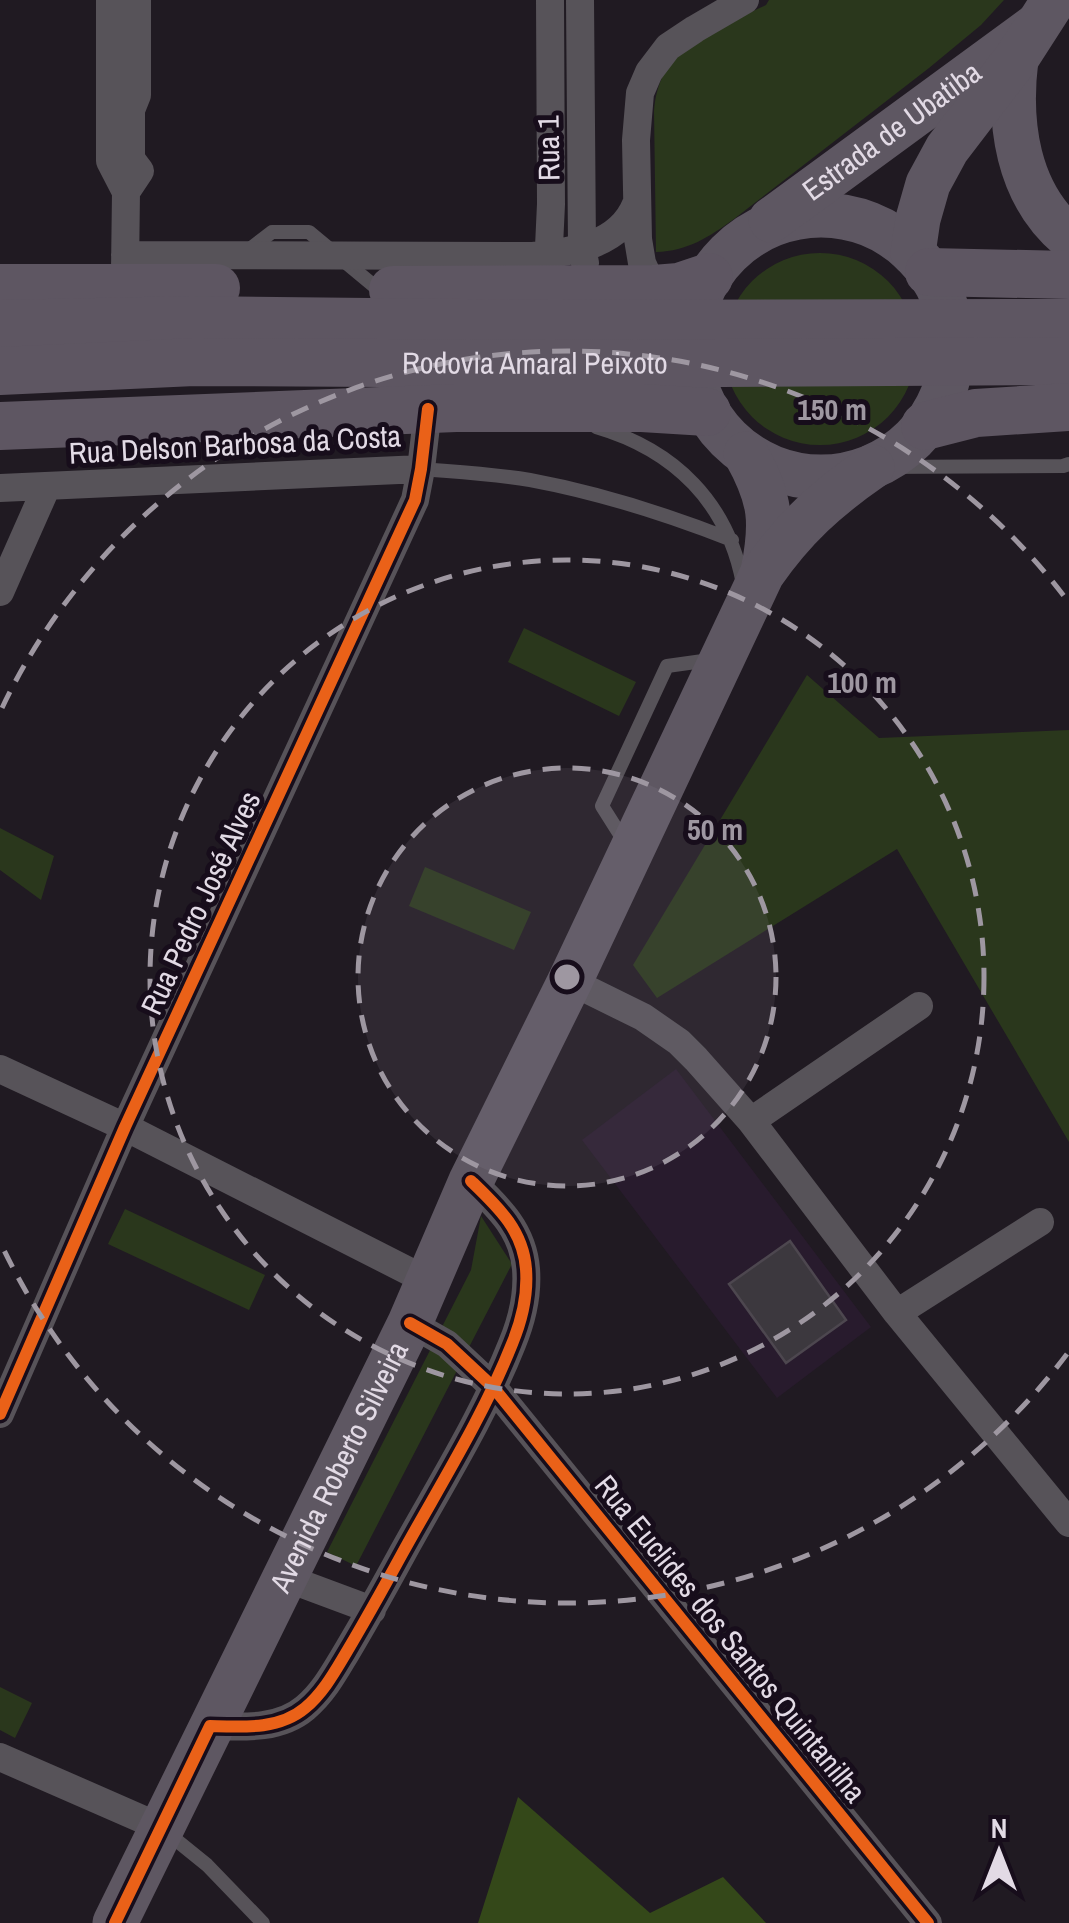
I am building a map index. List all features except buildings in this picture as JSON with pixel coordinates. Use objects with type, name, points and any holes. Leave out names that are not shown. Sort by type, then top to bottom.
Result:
[{"type":"highway","points":[[921,263],[1069,275]]},
{"type":"highway","points":[[0,288],[125,271],[222,272],[546,308],[599,290],[654,290],[709,277]]},
{"type":"highway","name":"Rodovia Amaral Peixoto","points":[[0,324],[546,308],[1069,323]]},
{"type":"highway","name":"Rodovia Amaral Peixoto","points":[[0,371],[194,362],[546,308],[1069,361]]},
{"type":"highway","points":[[925,426],[976,413],[1069,407]]},
{"type":"highway","points":[[0,426],[428,408],[677,408],[708,412]]},
{"type":"main road","points":[[1035,29],[1012,88],[1013,122],[1027,178],[1047,215],[1069,237]]},
{"type":"main road","name":"Estrada de Ubatiba","points":[[748,237],[1035,29]]},
{"type":"main road","name":"Estrada de Ubatiba","points":[[921,263],[928,184],[966,122],[1035,29]]},
{"type":"main road","points":[[795,218],[846,218],[893,237],[921,263],[945,306],[952,340],[951,363],[938,406],[925,426],[892,456],[849,474],[801,476],[767,466],[746,454],[718,427],[702,402],[693,377],[691,326],[709,277],[748,237],[795,218]]},
{"type":"main road","name":"Avenida Roberto Silveira","points":[[746,454],[767,504],[770,538],[762,574]]},
{"type":"main road","name":"Avenida Roberto Silveira","points":[[124,1917],[160,1827],[410,1323],[471,1182],[762,574],[814,511],[872,467]]},
{"type":"street","points":[[110,0],[110,161],[133,181]]},
{"type":"street","points":[[125,271],[133,181],[131,115],[138,94],[138,0]]},
{"type":"street","name":"Rua 1","points":[[546,308],[550,0]]},
{"type":"street","name":"Rua 1","points":[[580,0],[582,247],[589,276],[599,290]]},
{"type":"street","points":[[654,290],[642,263],[636,204],[640,93],[649,72],[668,48],[745,0]]},
{"type":"street","points":[[222,272],[340,256],[510,257],[546,308],[582,247],[617,231],[636,204]]},
{"type":"street","name":"Rua Pedro José Alves","points":[[0,1414],[125,1127],[415,500],[428,408]]},
{"type":"street","name":"Rua Delson Barbosa da Costa","points":[[0,592],[47,486],[421,469]]},
{"type":"street","points":[[0,488],[47,486]]},
{"type":"street","points":[[570,982],[643,1018],[679,1042],[751,1121],[896,1312],[1066,1514]]},
{"type":"street","points":[[751,1121],[919,1006]]},
{"type":"street","points":[[0,1069],[125,1127],[428,1281]]},
{"type":"street","points":[[210,1726],[239,1727],[288,1720],[323,1691],[372,1610],[493,1387],[526,1302],[526,1268],[513,1226],[471,1182]]},
{"type":"street","points":[[896,1312],[1040,1222]]},
{"type":"street","name":"Rua Euclides dos Santos Quintanilha","points":[[410,1323],[447,1344],[493,1387],[928,1923]]},
{"type":"street","points":[[286,1578],[372,1610]]},
{"type":"street","points":[[0,1757],[160,1827]]},
{"type":"lane","points":[[340,256],[379,290]]},
{"type":"lane","points":[[528,407],[604,429],[643,446],[686,474],[702,492],[732,540],[744,587],[731,639]]},
{"type":"lane","points":[[872,467],[1069,464]]},
{"type":"lane","points":[[421,469],[527,480],[610,498],[732,540]]},
{"type":"lane","points":[[160,1827],[207,1865],[263,1923]]},
{"type":"shaded area","points":[[676,1069],[871,1327],[777,1398],[582,1140]]},
{"type":"green space","points":[[769,0],[1004,0],[981,25],[929,68],[734,219],[698,242],[656,252],[654,111],[663,77],[673,61],[696,41]]},
{"type":"green space","points":[[820,253],[857,261],[888,281],[908,312],[916,349],[908,386],[888,417],[857,437],[820,445],[783,437],[752,417],[732,386],[724,349],[732,312],[752,281],[783,261]]},
{"type":"green space","points":[[524,628],[636,682],[619,716],[508,662]]},
{"type":"green space","points":[[807,675],[879,738],[1069,730],[1069,1142],[897,849],[657,998],[633,965]]},
{"type":"green space","points":[[0,828],[54,856],[41,900],[0,870]]},
{"type":"green space","points":[[425,867],[531,912],[514,950],[409,906]]},
{"type":"green space","points":[[125,1209],[265,1275],[249,1310],[108,1244]]},
{"type":"green space","points":[[481,1216],[512,1264],[356,1566],[327,1552],[471,1270]]},
{"type":"green space","points":[[0,1687],[32,1703],[15,1738],[0,1730]]},
{"type":"green space","points":[[518,1797],[650,1913],[723,1877],[766,1923],[478,1923]]},
{"type":"cycle path","points":[[0,1414],[125,1127],[415,500],[428,409]]},
{"type":"cycle path","points":[[115,1923],[210,1726],[247,1727],[284,1720],[305,1708],[332,1675],[501,1371],[519,1326],[525,1298],[524,1255],[499,1210],[471,1181]]},
{"type":"cycle path","points":[[410,1323],[447,1344],[493,1387],[928,1923]]}]
